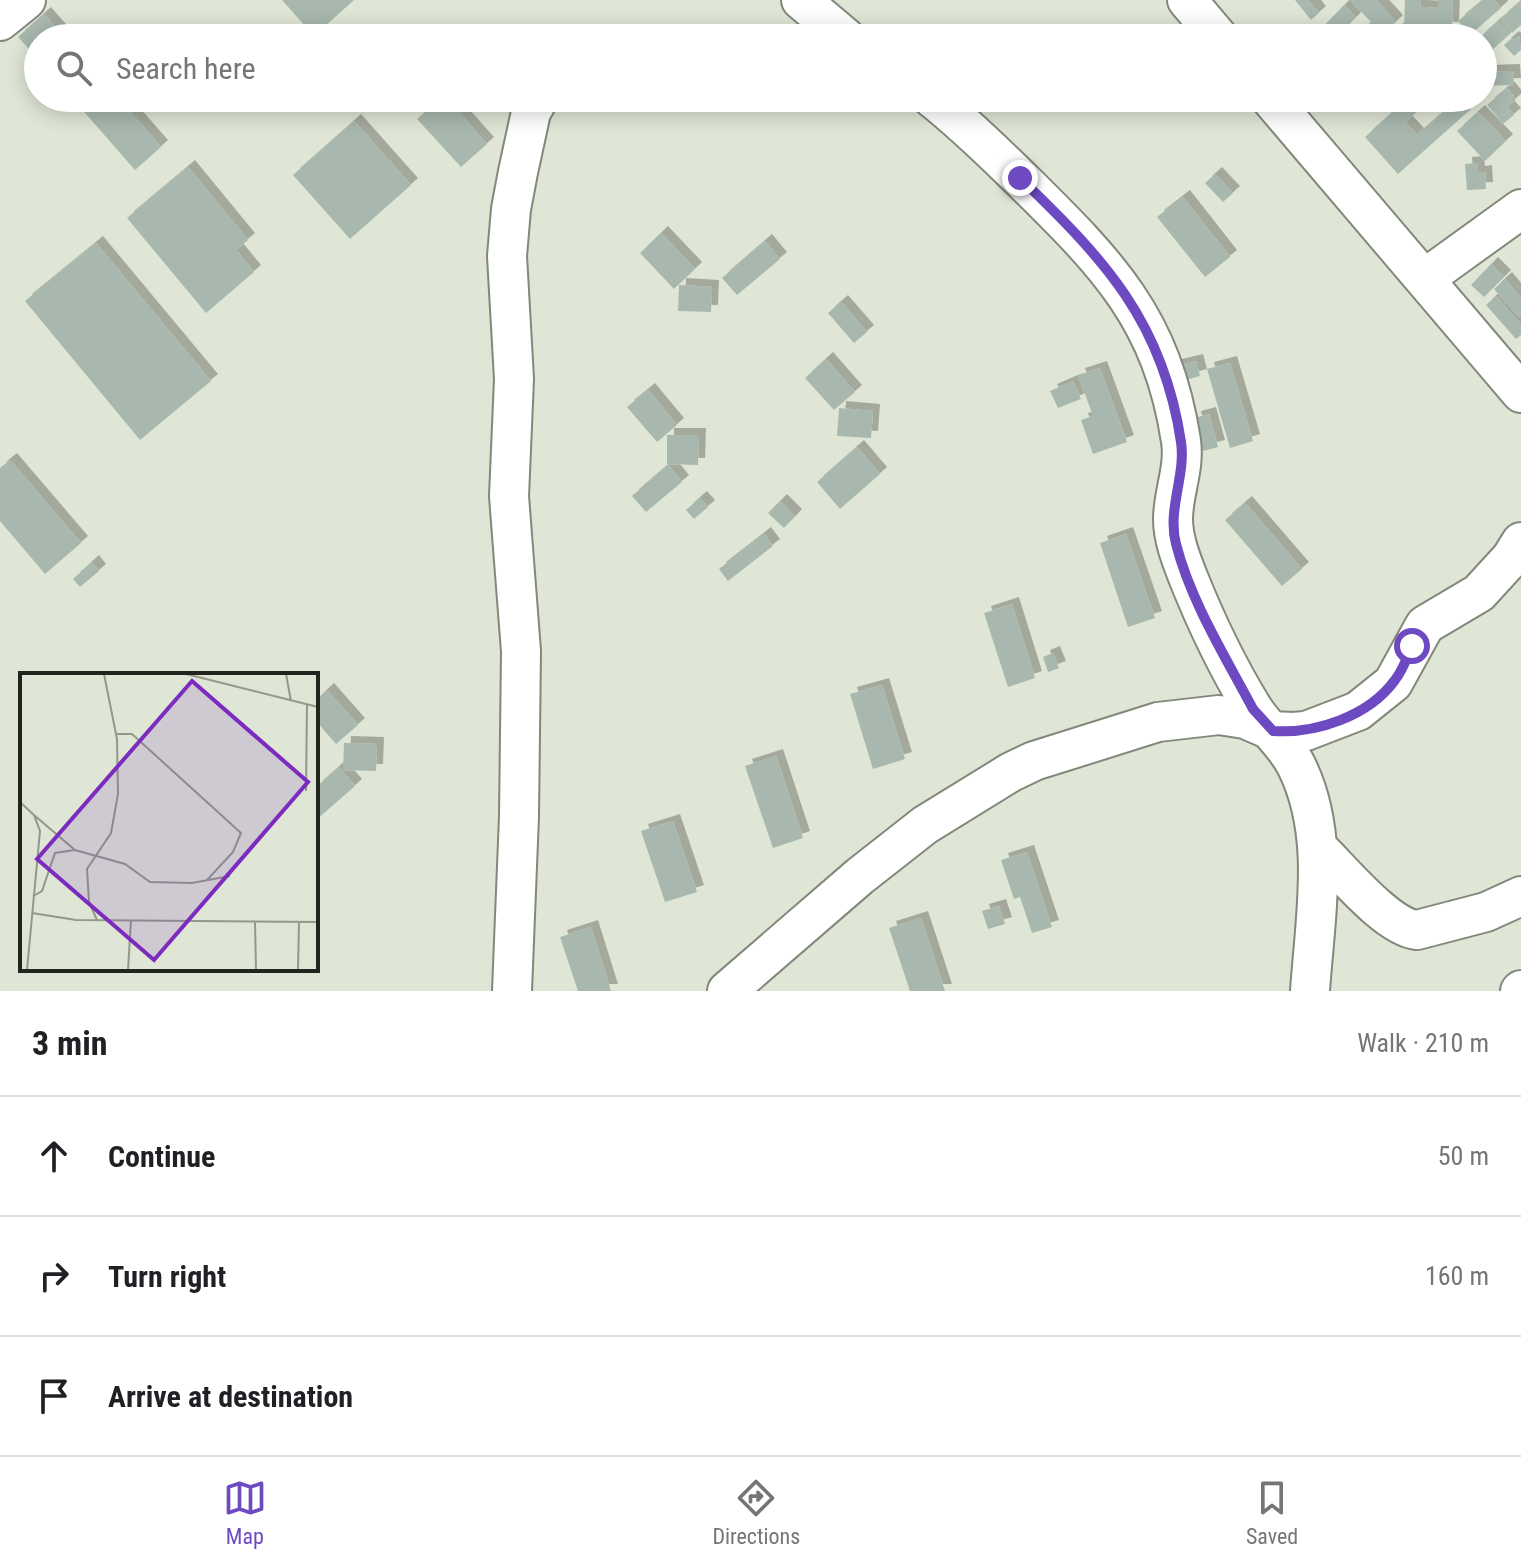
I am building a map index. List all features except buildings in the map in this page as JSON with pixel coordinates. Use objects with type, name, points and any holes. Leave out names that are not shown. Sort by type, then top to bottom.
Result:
[{"type":"street","points":[[0,21],[26,0]]},
{"type":"street","points":[[801,0],[829,24]]},
{"type":"street","points":[[1187,0],[1207,24]]},
{"type":"street","points":[[512,991],[521,651],[509,496],[514,379],[507,256],[511,209],[531,112]]},
{"type":"street","points":[[949,112],[984,141],[1077,233],[1137,311],[1157,349],[1181,444],[1182,467],[1173,518],[1176,544],[1226,661],[1253,709],[1296,764],[1319,849],[1310,991]]},
{"type":"street","points":[[1282,112],[1521,393]]},
{"type":"street","points":[[1424,279],[1521,209]]},
{"type":"street","points":[[727,991],[860,876],[925,825],[1022,766],[1084,743],[1158,722],[1219,715],[1245,719],[1273,731],[1306,731],[1340,719],[1377,699],[1402,671],[1425,625],[1479,593],[1511,558],[1521,542]]},
{"type":"street","points":[[1319,849],[1373,903],[1407,929],[1417,930],[1486,912],[1521,896]]},
{"type":"route","points":[[1020,178],[1097,255],[1137,311],[1157,349],[1181,444],[1182,467],[1173,518],[1176,544],[1226,661],[1262,720],[1273,731],[1306,731],[1358,711],[1377,699],[1393,683],[1402,671],[1412,646]]}]
